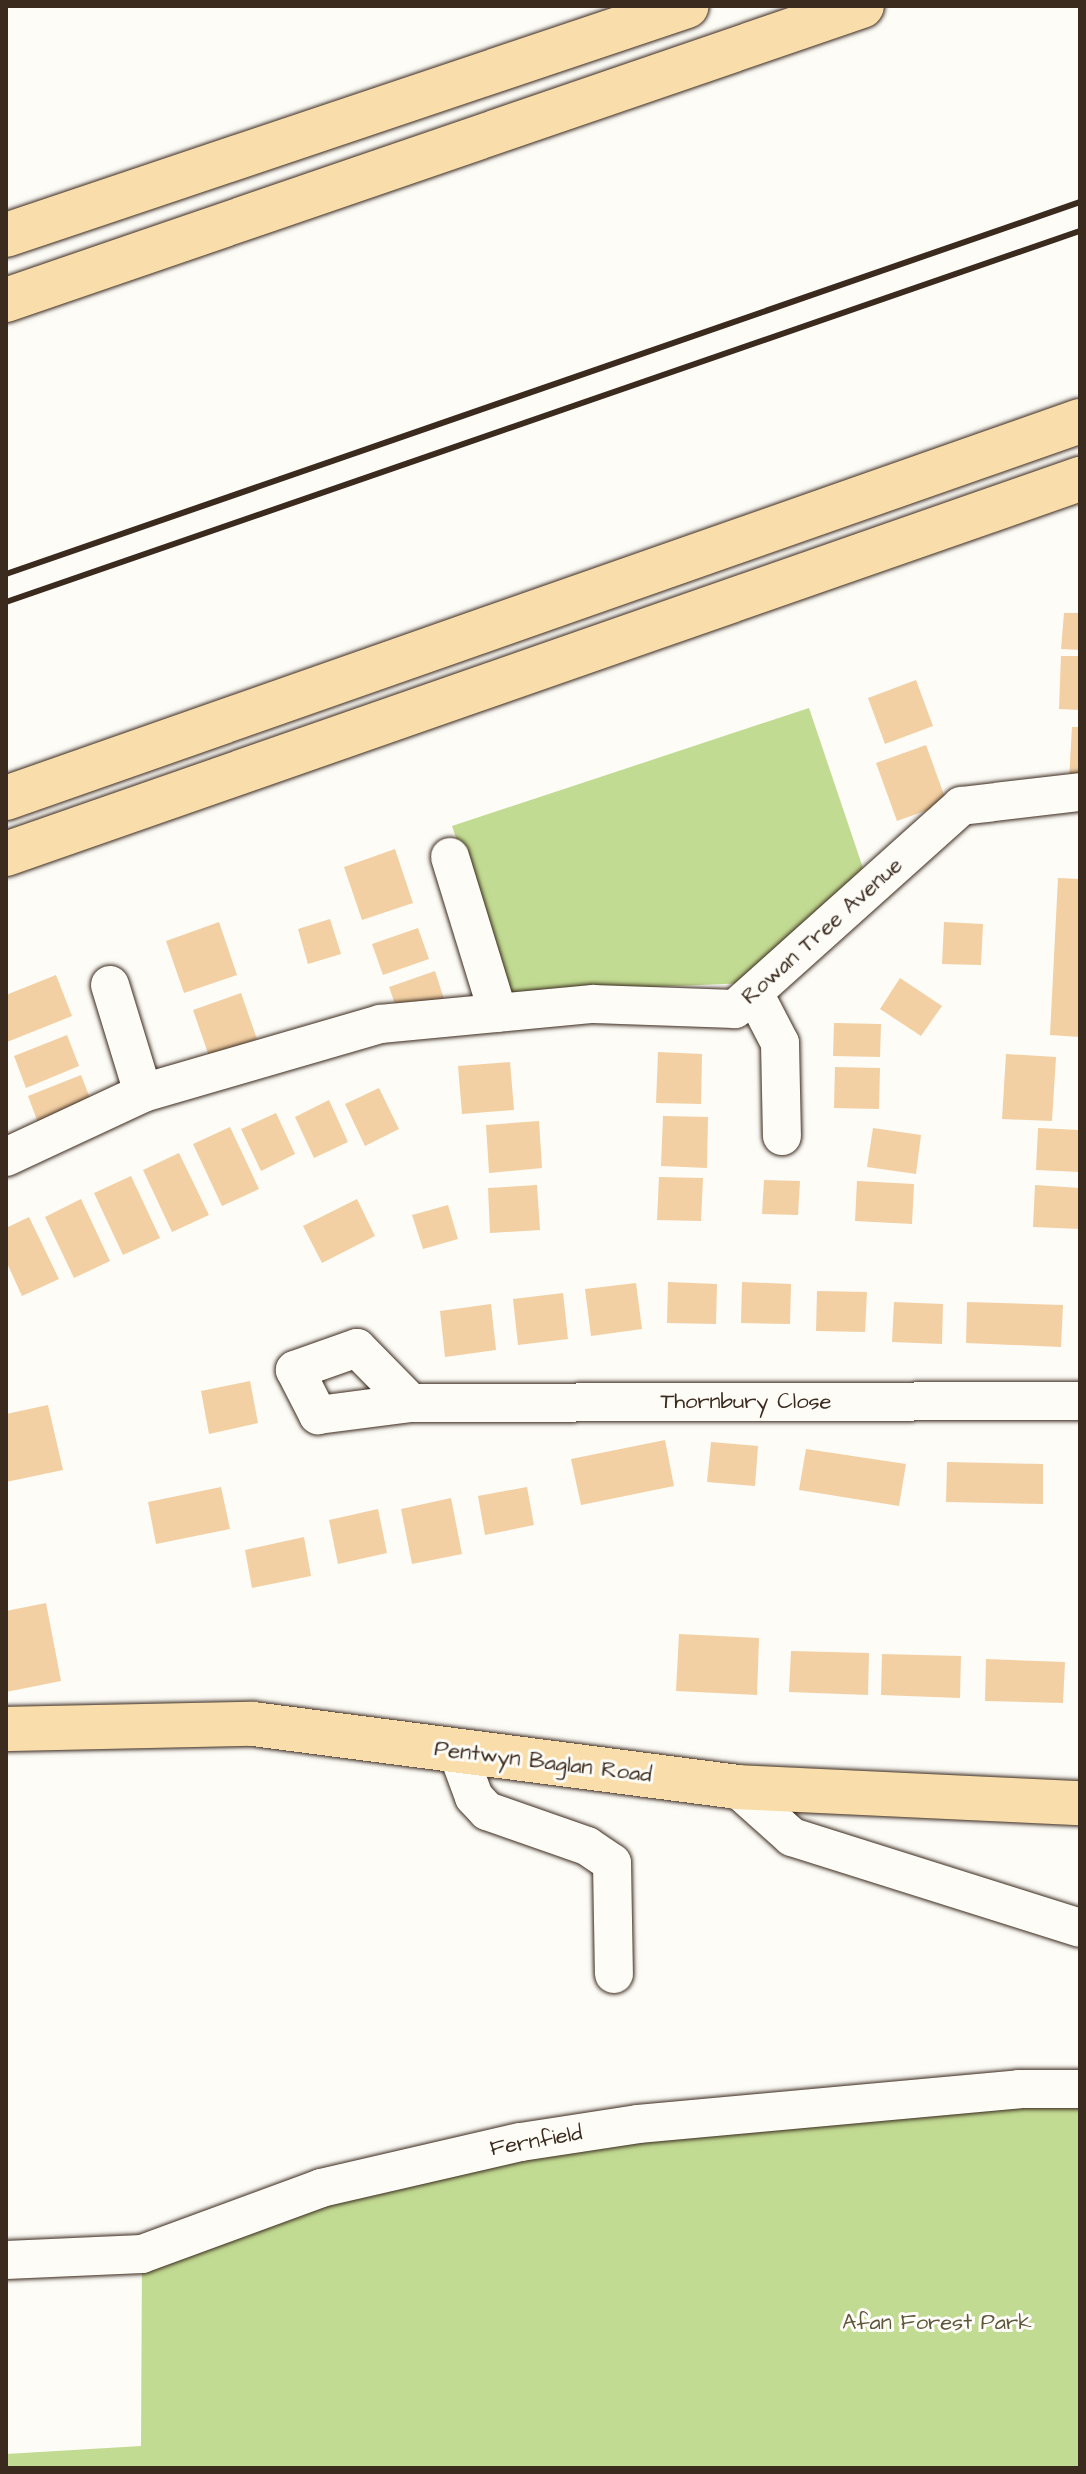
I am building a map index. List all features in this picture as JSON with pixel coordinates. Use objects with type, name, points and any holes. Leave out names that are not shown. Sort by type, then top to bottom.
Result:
[{"type":"main road","points":[[6,235],[687,6]]},
{"type":"main road","points":[[6,300],[862,6]]},
{"type":"main road","points":[[6,798],[1080,421]]},
{"type":"main road","points":[[6,854],[1080,479]]},
{"type":"main road","name":"Pentwyn Baglan Road","points":[[6,1729],[253,1724],[736,1787],[1080,1803]]},
{"type":"street","name":"Rowan Tree Avenue","points":[[6,1157],[143,1093],[380,1024],[593,1004],[735,1009],[961,806],[1080,792]]},
{"type":"street","points":[[450,857],[498,1013]]},
{"type":"street","points":[[110,985],[143,1093]]},
{"type":"street","points":[[754,993],[780,1043],[782,1136]]},
{"type":"street","name":"Thornbury Close","points":[[411,1403],[1080,1401]]},
{"type":"street","points":[[457,1751],[474,1797],[487,1811],[587,1846],[612,1863],[614,1974]]},
{"type":"street","points":[[736,1787],[792,1837],[1080,1928]]},
{"type":"street","name":"Fernfield","points":[[6,2260],[142,2254],[321,2188],[521,2142],[638,2124],[1019,2089],[1080,2089]]},
{"type":"green space","points":[[809,708],[863,868],[747,983],[508,993],[452,826]]},
{"type":"green space","name":"Afan Forest Park","points":[[1080,2081],[1080,2468],[6,2468],[6,2454],[141,2446],[142,2254],[638,2124]]},
{"type":"building","points":[[1064,613],[1080,613],[1080,650],[1061,649]]},
{"type":"building","points":[[1061,656],[1080,656],[1080,710],[1059,709]]},
{"type":"building","points":[[916,680],[933,726],[885,744],[868,698]]},
{"type":"building","points":[[1072,727],[1080,727],[1080,780],[1069,780]]},
{"type":"building","points":[[926,745],[947,803],[897,821],[876,763]]},
{"type":"building","points":[[395,849],[413,903],[362,920],[344,867]]},
{"type":"building","points":[[1058,878],[1080,879],[1080,1037],[1050,1035]]},
{"type":"building","points":[[330,919],[341,954],[308,964],[298,929]]},
{"type":"building","points":[[219,922],[237,975],[184,993],[166,941]]},
{"type":"building","points":[[944,922],[983,924],[981,965],[942,964]]},
{"type":"building","points":[[418,928],[429,959],[383,975],[372,944]]},
{"type":"building","points":[[435,971],[445,1002],[400,1018],[389,987]]},
{"type":"building","points":[[56,975],[72,1016],[7,1042],[6,995]]},
{"type":"building","points":[[900,978],[942,1006],[921,1036],[880,1009]]},
{"type":"building","points":[[241,993],[257,1039],[209,1056],[193,1010]]},
{"type":"building","points":[[834,1023],[881,1024],[880,1057],[833,1056]]},
{"type":"building","points":[[67,1035],[79,1066],[26,1088],[14,1056]]},
{"type":"building","points":[[658,1052],[702,1054],[701,1104],[656,1103]]},
{"type":"building","points":[[1006,1054],[1056,1057],[1052,1121],[1002,1119]]},
{"type":"building","points":[[510,1062],[514,1110],[462,1114],[458,1066]]},
{"type":"building","points":[[835,1067],[880,1068],[879,1109],[834,1108]]},
{"type":"building","points":[[81,1075],[93,1106],[40,1128],[28,1096]]},
{"type":"building","points":[[379,1088],[399,1129],[365,1146],[345,1104]]},
{"type":"building","points":[[329,1100],[348,1142],[314,1158],[295,1117]]},
{"type":"building","points":[[276,1113],[295,1154],[261,1171],[241,1129]]},
{"type":"building","points":[[663,1116],[708,1117],[707,1168],[661,1166]]},
{"type":"building","points":[[539,1121],[542,1168],[489,1173],[486,1125]]},
{"type":"building","points":[[230,1127],[259,1189],[222,1206],[193,1144]]},
{"type":"building","points":[[873,1128],[921,1135],[916,1174],[867,1167]]},
{"type":"building","points":[[1038,1128],[1080,1130],[1080,1172],[1036,1170]]},
{"type":"building","points":[[179,1153],[209,1215],[172,1232],[143,1170]]},
{"type":"building","points":[[131,1176],[160,1238],[123,1255],[94,1193]]},
{"type":"building","points":[[659,1177],[703,1178],[701,1221],[657,1220]]},
{"type":"building","points":[[764,1180],[800,1181],[798,1215],[762,1214]]},
{"type":"building","points":[[857,1181],[914,1184],[912,1224],[855,1221]]},
{"type":"building","points":[[537,1185],[540,1230],[490,1233],[488,1188]]},
{"type":"building","points":[[1035,1185],[1080,1188],[1080,1229],[1033,1227]]},
{"type":"building","points":[[81,1199],[110,1261],[74,1278],[45,1217]]},
{"type":"building","points":[[357,1199],[375,1236],[322,1263],[303,1226]]},
{"type":"building","points":[[448,1205],[458,1239],[423,1249],[412,1215]]},
{"type":"building","points":[[29,1217],[59,1279],[22,1296],[6,1261],[6,1228]]},
{"type":"building","points":[[668,1282],[717,1284],[716,1324],[667,1323]]},
{"type":"building","points":[[742,1282],[791,1284],[790,1324],[741,1323]]},
{"type":"building","points":[[636,1283],[642,1329],[591,1336],[585,1289]]},
{"type":"building","points":[[817,1291],[867,1292],[865,1332],[816,1331]]},
{"type":"building","points":[[563,1293],[568,1339],[518,1345],[513,1299]]},
{"type":"building","points":[[894,1302],[943,1304],[942,1344],[892,1342]]},
{"type":"building","points":[[967,1302],[1063,1305],[1061,1347],[966,1343]]},
{"type":"building","points":[[491,1304],[496,1350],[445,1357],[440,1311]]},
{"type":"building","points":[[250,1381],[258,1423],[209,1434],[201,1391]]},
{"type":"building","points":[[48,1405],[63,1470],[6,1482],[6,1414]]},
{"type":"building","points":[[665,1440],[674,1486],[581,1505],[571,1459]]},
{"type":"building","points":[[711,1442],[758,1446],[755,1486],[707,1482]]},
{"type":"building","points":[[806,1449],[906,1464],[899,1506],[799,1490]]},
{"type":"building","points":[[947,1462],[1043,1464],[1043,1504],[946,1502]]},
{"type":"building","points":[[221,1487],[230,1529],[156,1544],[148,1502]]},
{"type":"building","points":[[527,1487],[534,1525],[485,1535],[478,1496]]},
{"type":"building","points":[[451,1498],[462,1554],[412,1564],[401,1509]]},
{"type":"building","points":[[378,1509],[387,1553],[338,1564],[329,1520]]},
{"type":"building","points":[[304,1537],[311,1576],[252,1588],[245,1550]]},
{"type":"building","points":[[46,1603],[61,1681],[6,1692],[6,1611]]},
{"type":"building","points":[[679,1634],[759,1638],[757,1695],[676,1691]]},
{"type":"building","points":[[791,1651],[869,1653],[868,1695],[789,1692]]},
{"type":"building","points":[[882,1654],[961,1656],[960,1698],[881,1695]]},
{"type":"building","points":[[986,1659],[1065,1662],[1063,1703],[985,1701]]},
{"type":"railway","points":[[6,574],[1080,202]]},
{"type":"railway","points":[[6,602],[1080,231]]}]
